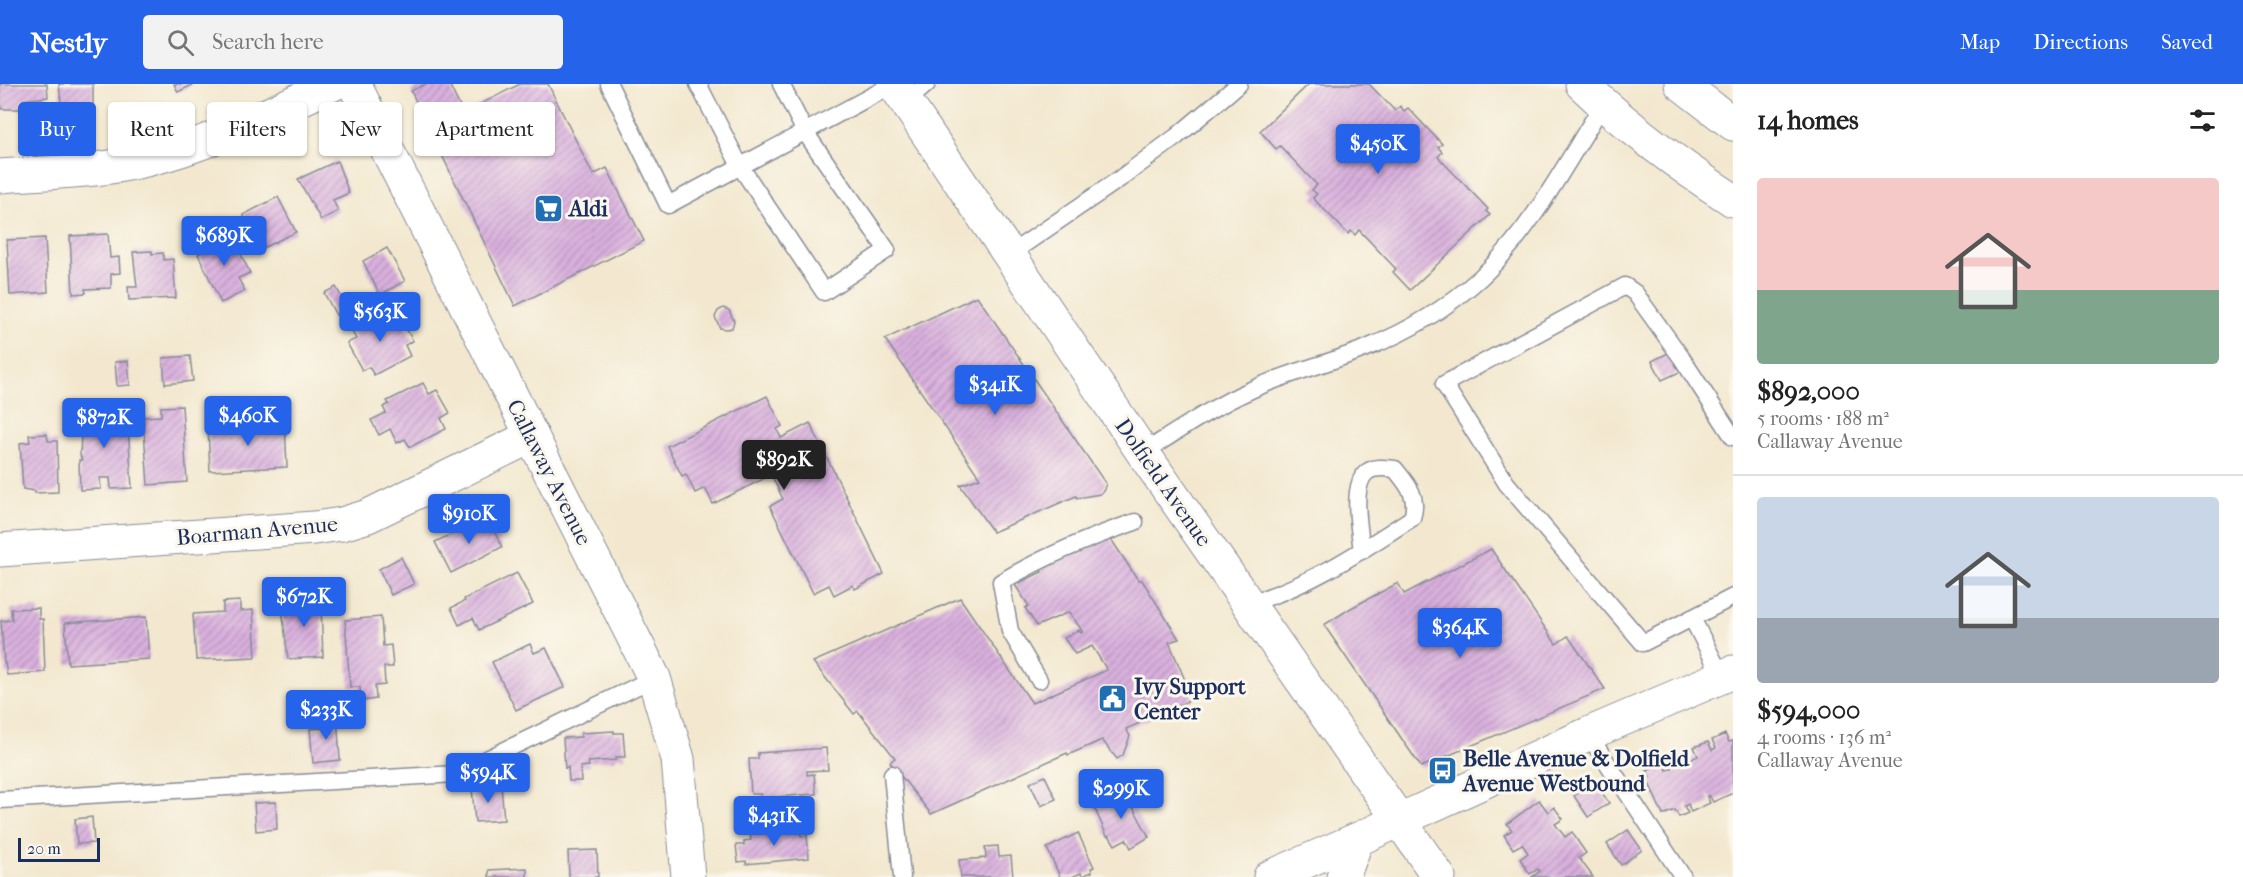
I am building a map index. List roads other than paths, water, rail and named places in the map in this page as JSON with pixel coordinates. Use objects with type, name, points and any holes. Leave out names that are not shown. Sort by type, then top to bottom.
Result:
[{"type":"street","points":[[0,176],[92,169],[145,160],[222,136],[333,84]]},
{"type":"street","name":"Callaway Avenue","points":[[354,84],[654,678],[678,759],[688,877]]},
{"type":"street","points":[[1681,84],[1733,124]]},
{"type":"street","name":"Dolfield Avenue","points":[[905,89],[1010,254],[1143,453],[1439,877]]},
{"type":"street","points":[[1593,94],[1693,174],[1733,200]]},
{"type":"street","name":"Boarman Avenue","points":[[0,550],[314,528],[342,524],[368,516],[531,436]]},
{"type":"street","points":[[1270,877],[1357,840],[1587,734],[1728,674]]},
{"type":"street","points":[[1343,877],[1357,840]]},
{"type":"lane","points":[[609,84],[668,205],[805,132],[905,89]]},
{"type":"lane","points":[[698,84],[740,166],[824,292],[887,250],[805,132],[781,84]]},
{"type":"lane","points":[[1010,254],[1130,172],[1239,84]]},
{"type":"lane","points":[[1143,453],[1215,407],[1254,388],[1369,347],[1409,328],[1443,307],[1481,278],[1524,229],[1593,94]]},
{"type":"lane","points":[[1733,437],[1681,357],[1635,293],[1625,286],[1443,384],[1507,484],[1643,643],[1733,597]]},
{"type":"lane","points":[[1249,603],[1278,595],[1362,551],[1412,519],[1415,498],[1411,488],[1395,469],[1380,468],[1367,472],[1360,483],[1357,501],[1362,551]]},
{"type":"lane","points":[[1039,681],[1010,631],[1000,582],[1032,564],[1135,522]]},
{"type":"lane","points":[[1692,618],[1728,674]]},
{"type":"lane","points":[[0,800],[456,774],[654,678]]},
{"type":"lane","points":[[1587,734],[1683,877]]},
{"type":"lane","points":[[892,774],[902,877]]},
{"type":"place","name":"Aldi","points":[[548,208]]},
{"type":"place","name":"Ivy Support Center","points":[[1113,699]]},
{"type":"place","name":"Belle Avenue & Dolfield Avenue Westbound","points":[[1442,771]]}]
